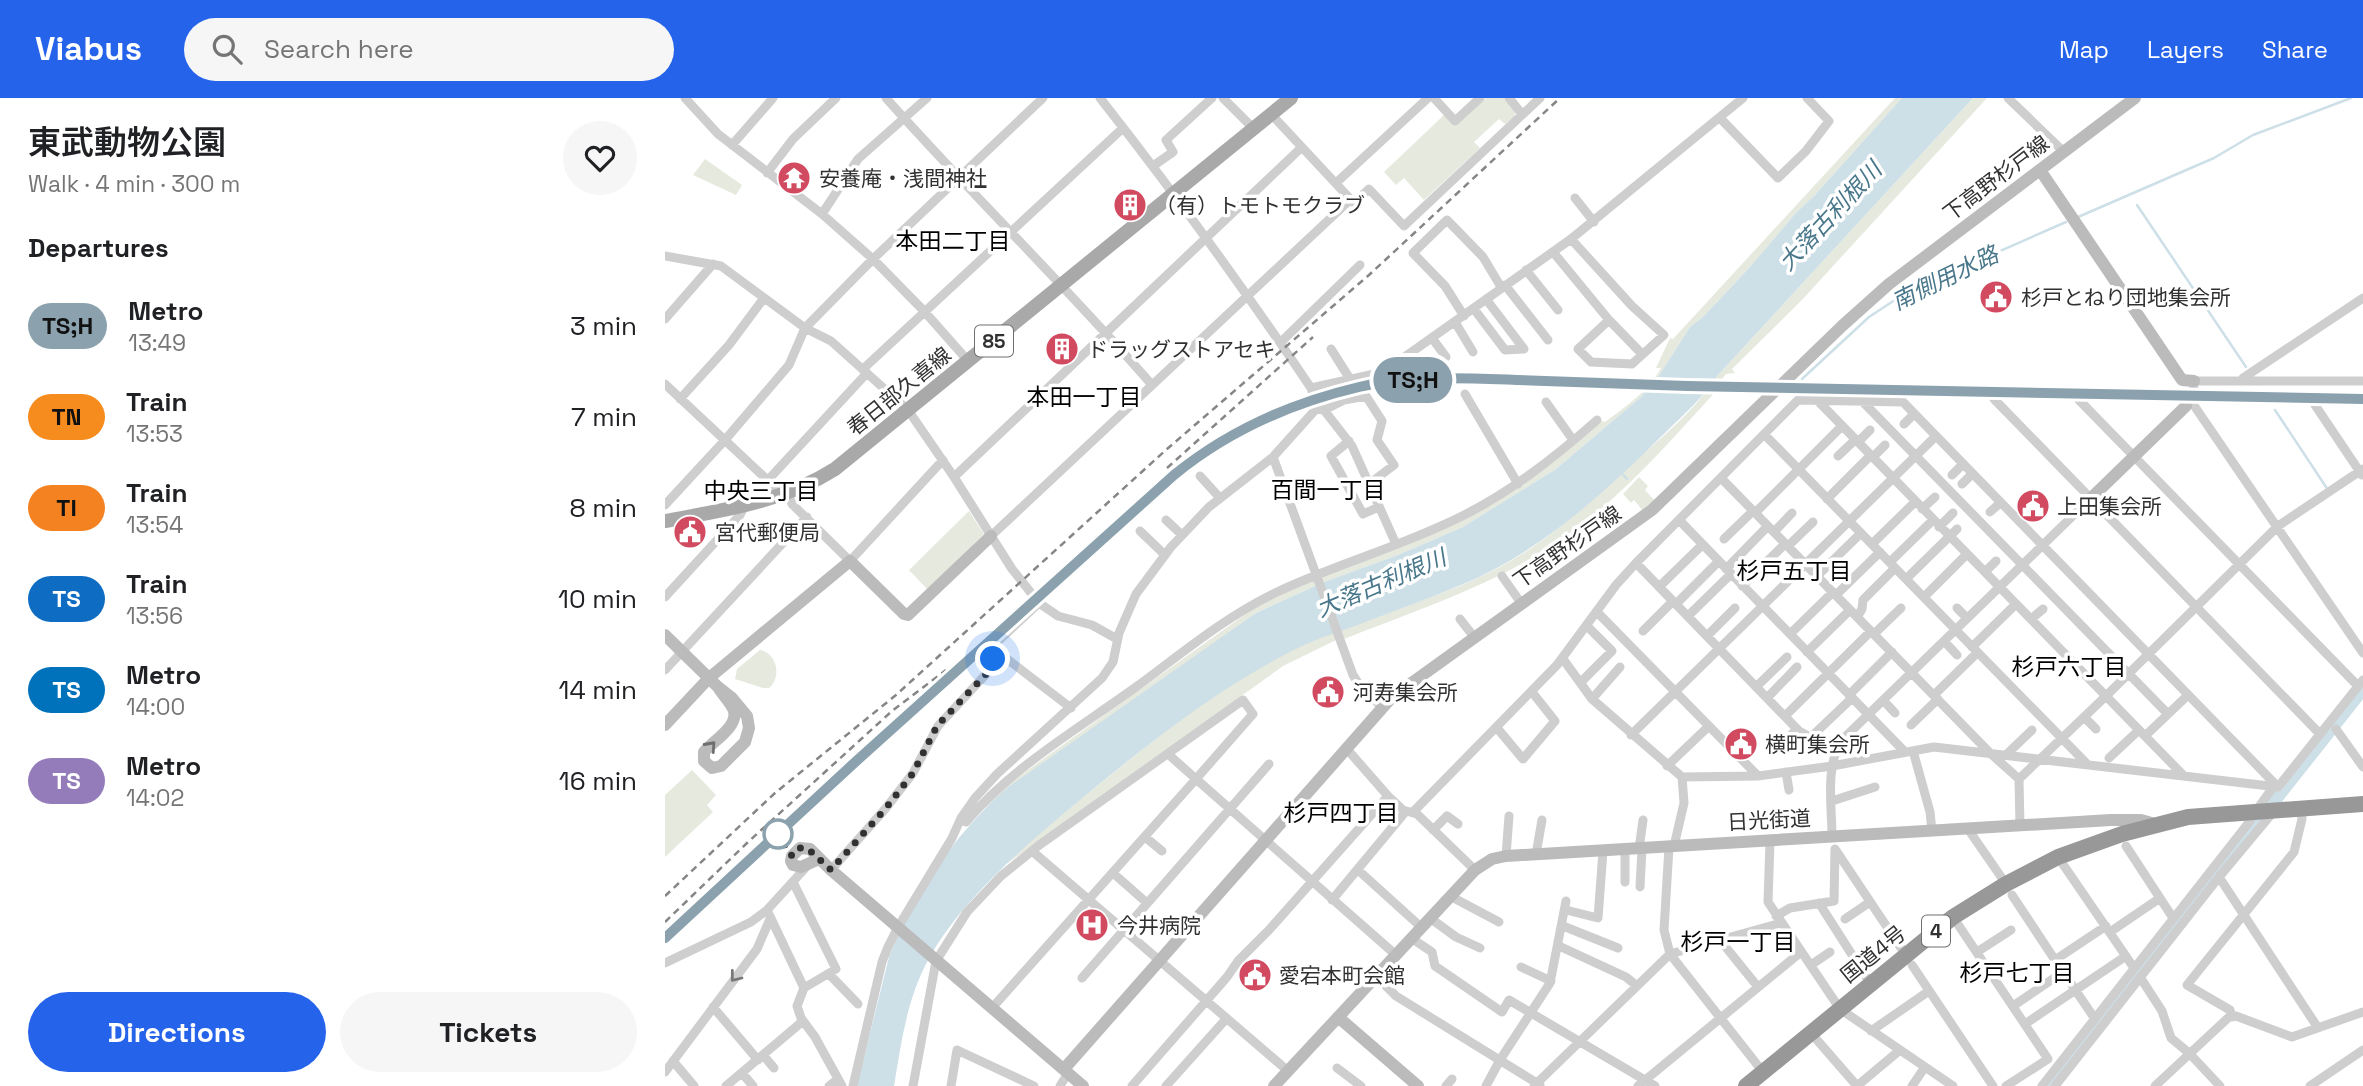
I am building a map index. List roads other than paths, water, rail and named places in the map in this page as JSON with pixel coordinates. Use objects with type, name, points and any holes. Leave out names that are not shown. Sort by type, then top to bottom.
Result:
[{"type":"highway","name":"日光街道","points":[[2155,824],[2188,817],[2363,804]]},
{"type":"highway","name":"国道4号","points":[[1758,1080],[1870,983],[1909,960],[1953,917],[2009,890],[2058,857],[2155,824]]},
{"type":"main road","name":"春日部久喜線","points":[[665,521],[744,507],[784,495],[835,469],[1288,99]]},
{"type":"street","points":[[685,98],[708,124],[732,145],[822,214],[873,259],[969,362]]},
{"type":"street","points":[[732,145],[773,98]]},
{"type":"street","points":[[767,173],[793,139],[836,98]]},
{"type":"street","points":[[886,98],[1010,233],[1107,333],[1152,385]]},
{"type":"street","points":[[822,214],[858,159],[927,98]]},
{"type":"street","points":[[665,505],[726,440],[789,365],[805,328],[873,259],[1043,98]]},
{"type":"street","points":[[1153,166],[1173,152],[1166,141],[1212,98]]},
{"type":"street","points":[[1223,98],[1253,128]]},
{"type":"street","points":[[1336,183],[1428,98]]},
{"type":"street","points":[[1434,98],[1455,121],[1481,98]]},
{"type":"street","points":[[1509,98],[1522,114]]},
{"type":"street","points":[[1271,114],[1355,203],[1369,189],[1404,226],[1540,98]]},
{"type":"street","points":[[1311,388],[1379,373],[1432,338],[1594,222],[1742,98]]},
{"type":"street","points":[[1720,118],[1778,178],[1800,158],[1829,121],[1807,98]]},
{"type":"street","points":[[2008,98],[2064,152]]},
{"type":"street","name":"下高野杉戸線","points":[[1066,1071],[1382,707],[1473,637],[1652,510],[1889,284],[2135,98]]},
{"type":"street","points":[[1101,99],[1174,194],[1281,342],[1311,388],[1321,409],[1349,440],[1396,544]]},
{"type":"street","points":[[768,480],[865,371],[924,311],[1123,128]]},
{"type":"street","points":[[954,477],[1207,240],[1302,147]]},
{"type":"street","points":[[2041,170],[2182,380],[2363,381]]},
{"type":"street","points":[[1575,198],[1594,222]]},
{"type":"street","points":[[665,384],[908,615],[1351,199]]},
{"type":"street","points":[[1473,352],[1445,286],[1413,253],[1447,220],[1483,257],[1503,286],[1548,340]]},
{"type":"street","points":[[1571,239],[1632,306],[1664,335],[1632,364],[1591,362],[1578,349],[1609,320]]},
{"type":"street","points":[[1553,252],[1641,354]]},
{"type":"street","points":[[665,256],[721,266],[805,328],[831,341],[908,410],[1012,569],[1039,603],[1058,616],[1092,625],[1117,639]]},
{"type":"street","points":[[665,319],[713,264]]},
{"type":"street","points":[[1281,342],[1360,265]]},
{"type":"street","points":[[1527,270],[1557,310]]},
{"type":"street","points":[[680,398],[729,345],[764,298]]},
{"type":"street","points":[[2241,379],[2363,298]]},
{"type":"street","points":[[1473,309],[1505,350],[1524,349],[1486,299]]},
{"type":"street","points":[[1432,338],[1446,358]]},
{"type":"street","points":[[1331,349],[1350,379]]},
{"type":"street","points":[[1376,976],[1396,996],[1537,1085],[1670,954],[1778,919],[1790,908],[1834,901],[1832,766],[1835,751],[1841,741],[2189,405],[2194,381]]},
{"type":"street","points":[[1465,394],[1518,484]]},
{"type":"street","points":[[853,1086],[882,962],[898,928],[952,838],[961,818],[975,797],[1072,708],[1110,668],[1117,639],[1136,594],[1182,535],[1220,498],[1273,457],[1321,409],[1344,400],[1366,396],[1382,421],[1377,439],[1394,465],[1370,484]]},
{"type":"street","points":[[1994,399],[2088,500],[2320,734]]},
{"type":"street","points":[[1332,900],[1410,811],[1497,728],[1563,659],[1636,563],[1798,400],[1903,402],[2276,787]]},
{"type":"street","points":[[2055,1086],[2219,877],[2276,787],[2361,683],[2080,400]]},
{"type":"street","points":[[1546,402],[1573,440]]},
{"type":"street","points":[[1819,402],[2183,775]]},
{"type":"street","points":[[1863,402],[2168,714]]},
{"type":"street","points":[[2189,405],[2278,526],[2363,653]]},
{"type":"street","points":[[2019,779],[2278,526],[2362,472],[2315,405]]},
{"type":"street","points":[[1904,424],[1914,414]]},
{"type":"street","points":[[966,822],[993,793],[1027,765],[1258,602],[1451,521],[1518,484],[1597,420]]},
{"type":"street","points":[[1724,539],[1842,426]]},
{"type":"street","points":[[1838,456],[1870,430]]},
{"type":"street","points":[[1764,434],[2087,764]]},
{"type":"street","points":[[1631,735],[1936,436]]},
{"type":"street","points":[[1349,440],[1332,456],[1363,514],[1379,507]]},
{"type":"street","points":[[1827,499],[1885,445]]},
{"type":"street","points":[[1273,457],[1356,682],[1382,707]]},
{"type":"street","points":[[665,725],[850,561],[943,460]]},
{"type":"street","points":[[1952,475],[1963,464]]},
{"type":"street","points":[[1962,484],[1972,474]]},
{"type":"street","points":[[1200,476],[1220,498]]},
{"type":"street","points":[[1721,478],[1990,753],[2019,779],[2020,826]]},
{"type":"street","points":[[1872,544],[1919,506],[1935,497]]},
{"type":"street","points":[[1990,512],[2000,503]]},
{"type":"street","points":[[665,597],[740,515],[744,507]]},
{"type":"street","points":[[1688,616],[1728,571],[1771,529],[1792,513]]},
{"type":"street","points":[[1807,652],[1862,609],[1863,600],[1893,565],[1936,524],[1953,513]]},
{"type":"street","points":[[665,670],[807,517]]},
{"type":"street","points":[[1166,520],[1182,535]]},
{"type":"street","points":[[1679,520],[1868,715],[1909,752],[1930,811],[1932,831]]},
{"type":"street","points":[[1742,586],[1813,522]]},
{"type":"street","points":[[1906,579],[1957,529]]},
{"type":"street","points":[[1140,531],[1165,555]]},
{"type":"street","points":[[1817,576],[1861,533]]},
{"type":"street","points":[[1659,587],[1702,544]]},
{"type":"street","points":[[1790,634],[1880,552]]},
{"type":"street","points":[[1923,597],[1967,554]]},
{"type":"street","points":[[1643,631],[1719,561]]},
{"type":"street","points":[[1985,572],[1996,561]]},
{"type":"street","points":[[1636,563],[1797,729],[1835,751]]},
{"type":"street","points":[[1502,576],[1521,603]]},
{"type":"street","points":[[1039,603],[997,642],[996,647],[998,652],[1072,708]]},
{"type":"street","points":[[1911,724],[2016,604]]},
{"type":"street","points":[[1707,636],[1735,608]]},
{"type":"street","points":[[1785,716],[1828,673],[1901,608]]},
{"type":"street","points":[[1957,608],[1967,618]]},
{"type":"street","points":[[2031,619],[2043,609]]},
{"type":"street","points":[[1597,612],[1758,775]]},
{"type":"street","points":[[1460,619],[1473,637]]},
{"type":"street","points":[[1581,682],[1612,651],[1587,626]]},
{"type":"street","points":[[2115,636],[2123,629]]},
{"type":"street","points":[[665,635],[732,698],[747,716],[747,737],[741,746],[722,766],[712,768],[703,761],[704,752],[731,725],[734,714],[734,709],[714,683]]},
{"type":"street","points":[[1944,641],[1957,654]]},
{"type":"street","points":[[831,870],[913,773],[937,726],[988,672],[998,652]]},
{"type":"street","points":[[1811,737],[1892,652]]},
{"type":"street","points":[[1756,687],[1787,657]]},
{"type":"street","points":[[1563,659],[1592,699],[1682,778],[1786,772],[1934,747],[2276,787]]},
{"type":"street","points":[[1592,699],[1620,667]]},
{"type":"street","points":[[1767,698],[1797,667]]},
{"type":"street","points":[[1497,728],[1523,759],[1555,722],[1532,692]]},
{"type":"street","points":[[2109,758],[2168,714],[2188,695]]},
{"type":"street","points":[[913,1086],[935,959],[967,912],[1001,876],[1032,850],[1243,700],[1254,714],[992,1008]]},
{"type":"street","points":[[1883,700],[1895,713]]},
{"type":"street","points":[[2084,717],[2096,729]]},
{"type":"street","points":[[1667,766],[1709,726]]},
{"type":"street","points":[[1778,748],[1797,729]]},
{"type":"street","points":[[2336,729],[2363,767]]},
{"type":"street","points":[[2007,754],[2032,730]]},
{"type":"street","points":[[1346,748],[1388,796],[1433,830],[1475,870]]},
{"type":"street","points":[[1168,754],[1396,955]]},
{"type":"street","points":[[1082,978],[1269,764]]},
{"type":"street","points":[[1786,772],[1789,790]]},
{"type":"street","points":[[1682,778],[1684,803],[1672,846],[1664,930],[1670,954],[1721,1018],[1758,1080]]},
{"type":"street","points":[[1832,801],[1875,787]]},
{"type":"street","points":[[1132,1086],[1238,961],[1388,796]]},
{"type":"street","points":[[2232,1017],[2230,1010],[2187,985],[2294,852],[2302,818],[2301,808]]},
{"type":"street","points":[[2042,1086],[2250,821],[2263,810]]},
{"type":"street","points":[[1433,830],[1447,816],[1458,824]]},
{"type":"street","points":[[1506,856],[1509,816]]},
{"type":"street","points":[[1537,855],[1542,820]]},
{"type":"street","points":[[1640,887],[1643,820]]},
{"type":"street","name":"日光街道","points":[[1274,1086],[1450,896],[1475,870],[1492,859],[1672,846],[1834,841],[2020,826],[2141,820],[2155,824]]},
{"type":"street","points":[[1968,829],[2095,1018]]},
{"type":"street","points":[[1145,837],[1162,851]]},
{"type":"street","points":[[1770,841],[1768,902],[1840,1009],[1953,1086]]},
{"type":"street","points":[[1834,841],[1870,902],[1993,1086]]},
{"type":"street","points":[[2126,846],[2173,918]]},
{"type":"street","points":[[829,1086],[840,1082],[803,1021],[797,1006],[804,988],[837,969],[795,876],[791,858],[802,847],[810,849],[814,861],[831,870],[1083,1086]]},
{"type":"street","points":[[1032,850],[1288,1071]]},
{"type":"street","points":[[1625,850],[1625,882]]},
{"type":"street","points":[[1486,1086],[1551,981],[1566,906],[1598,918],[1603,851]]},
{"type":"street","points":[[2058,857],[2134,968]]},
{"type":"street","points":[[665,1072],[757,949],[768,914],[795,876],[806,870],[814,861]]},
{"type":"street","points":[[1358,870],[1425,923],[1480,948]]},
{"type":"street","points":[[1113,873],[1147,903]]},
{"type":"street","points":[[2219,877],[2318,1028]]},
{"type":"street","points":[[1450,896],[1499,922]]},
{"type":"street","points":[[2055,960],[2160,898]]},
{"type":"street","points":[[1845,919],[1870,902]]},
{"type":"street","points":[[1819,904],[1870,983]]},
{"type":"street","points":[[665,963],[768,914]]},
{"type":"street","points":[[768,914],[804,988]]},
{"type":"street","points":[[1953,917],[2055,1069]]},
{"type":"street","points":[[1563,926],[1618,948]]},
{"type":"street","points":[[1977,952],[2011,930]]},
{"type":"street","points":[[1411,938],[1432,952],[1435,966],[1502,1012],[1509,1000],[1641,1083],[1655,1086]]},
{"type":"street","points":[[1720,940],[1758,987]]},
{"type":"street","points":[[1559,946],[1626,977],[1637,986]]},
{"type":"street","points":[[1641,1083],[1801,952]]},
{"type":"street","points":[[1811,965],[1830,953]]},
{"type":"street","points":[[2025,1024],[2126,956]]},
{"type":"street","points":[[1521,967],[1551,981]]},
{"type":"street","points":[[2013,1006],[2063,972]]},
{"type":"street","points":[[829,974],[858,1004]]},
{"type":"street","points":[[2140,977],[2162,1011],[2171,1038],[2220,1086]]},
{"type":"street","points":[[1871,1031],[1929,991]]},
{"type":"street","points":[[713,1007],[760,1057],[774,1068]]},
{"type":"street","points":[[2155,1086],[2224,1020],[2232,1017],[2293,1037],[2363,1012]]},
{"type":"street","points":[[1338,1017],[1404,1081],[1418,1086]]},
{"type":"street","points":[[1166,1086],[1226,1019]]},
{"type":"street","points":[[726,1086],[803,1021]]},
{"type":"street","points":[[1811,1033],[1857,1086],[1900,1050]]},
{"type":"street","points":[[951,1086],[957,1050],[1034,1086]]},
{"type":"street","points":[[2309,1086],[2363,1050]]},
{"type":"street","points":[[2006,1086],[2048,1059]]},
{"type":"street","points":[[673,1061],[694,1086]]},
{"type":"street","points":[[1912,1086],[1925,1067]]},
{"type":"street","points":[[1338,1068],[1361,1086]]},
{"type":"street","points":[[1060,1086],[1066,1071]]},
{"type":"street","points":[[742,1073],[753,1086]]},
{"type":"street","points":[[1933,1086],[1939,1077]]},
{"type":"water","name":"大落古利根川","points":[[1902,98],[1973,98],[1718,375],[1700,398],[1644,454],[1577,514],[1503,565],[1447,591],[1308,643],[1274,661],[1167,730],[1117,770],[1000,870],[957,917],[925,966],[913,995],[894,1086],[857,1086],[889,957],[899,933],[938,865],[970,825],[1007,788],[1256,613],[1324,582],[1398,555],[1463,527],[1556,469],[1641,397],[1660,374],[1690,327],[1703,317],[1750,267]]},
{"type":"waterway","name":"南側用水路","points":[[2078,217],[2214,158],[2253,135],[2351,98]]},
{"type":"waterway","points":[[2137,205],[2246,367]]},
{"type":"waterway","name":"南側用水路","points":[[1802,379],[1869,317],[1907,292],[2066,222]]},
{"type":"waterway","points":[[2275,410],[2328,490]]},
{"type":"waterway","points":[[1620,471],[1627,479]]},
{"type":"waterway","points":[[2048,1086],[2363,688]]},
{"type":"railway","points":[[665,896],[775,793],[896,695],[1167,449],[1369,275],[1560,98]]},
{"type":"railway","points":[[1167,468],[1313,337]]},
{"type":"railway","points":[[665,938],[1174,475],[1239,432],[1309,401],[1378,383],[1454,378],[1649,385],[2363,399]]},
{"type":"railway","points":[[665,922],[892,711],[946,670]]},
{"type":"metro line","name":"TS;H","points":[[665,938],[1035,598],[1187,464],[1241,430],[1315,399],[1361,387],[1405,380],[1445,378],[1646,385],[2363,399]]},
{"type":"place","name":"安養庵・浅間神社","points":[[794,178]]},
{"type":"place","name":"（有）トモトモクラブ","points":[[1130,205]]},
{"type":"place","name":"杉戸とねり団地集会所","points":[[1996,297]]},
{"type":"place","name":"ドラッグストアセキ","points":[[1062,349]]},
{"type":"place","name":"上田集会所","points":[[2033,506]]},
{"type":"place","name":"宮代郵便局","points":[[690,532]]},
{"type":"place","name":"河寿集会所","points":[[1328,692]]},
{"type":"place","name":"横町集会所","points":[[1741,744]]},
{"type":"place","name":"今井病院","points":[[1092,925]]},
{"type":"place","name":"愛宕本町会館","points":[[1255,975]]},
{"type":"district","name":"本田二丁目","points":[[953,241]]},
{"type":"district","name":"本田一丁目","points":[[1084,397]]},
{"type":"district","name":"百間一丁目","points":[[1328,490]]},
{"type":"district","name":"中央三丁目","points":[[761,491]]},
{"type":"district","name":"杉戸五丁目","points":[[1794,571]]},
{"type":"district","name":"杉戸六丁目","points":[[2069,667]]},
{"type":"district","name":"杉戸四丁目","points":[[1341,813]]},
{"type":"district","name":"杉戸一丁目","points":[[1738,942]]},
{"type":"district","name":"杉戸七丁目","points":[[2017,973]]}]
